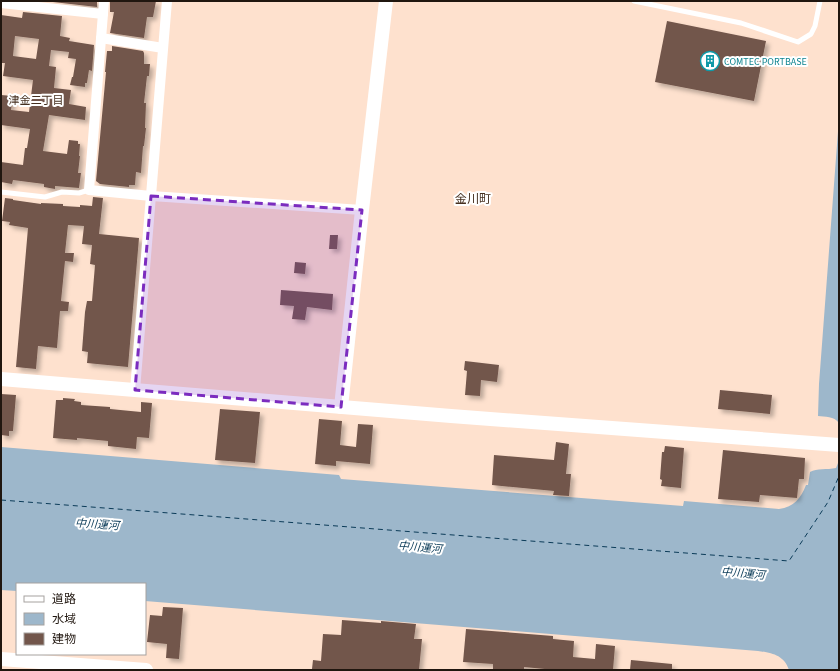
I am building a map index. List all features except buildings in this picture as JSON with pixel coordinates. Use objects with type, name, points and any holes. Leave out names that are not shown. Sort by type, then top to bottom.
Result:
[{"type":"street","points":[[104,1],[89,190],[151,196],[362,210]]},
{"type":"street","points":[[134,390],[167,1]]},
{"type":"street","points":[[341,407],[386,1]]},
{"type":"street","points":[[1,3],[103,14]]},
{"type":"street","points":[[101,38],[163,48]]},
{"type":"street","points":[[1,379],[341,407],[839,445]]},
{"type":"street","points":[[1,658],[42,666],[146,670]]},
{"type":"lane","points":[[634,1],[741,23],[798,42],[811,34],[815,26],[820,1]]},
{"type":"lane","points":[[1,192],[45,198],[62,192],[79,193],[89,190]]},
{"type":"highlighted area","points":[[151,196],[362,210],[341,407],[135,390]]},
{"type":"water","points":[[839,118],[839,423],[832,418],[818,416],[819,384]]},
{"type":"water","name":"中川運河","points":[[1,447],[339,475],[341,479],[683,506],[684,501],[779,509],[793,504],[799,498],[806,485],[808,485],[810,472],[836,468],[839,456],[839,670],[789,670],[781,658],[773,654],[758,651],[146,601],[146,583],[16,583],[16,591],[1,590]]},
{"type":"ferry route","points":[[1,500],[789,561],[828,502],[839,476]]},
{"type":"place","name":"COMTEC PORTBASE","points":[[710,61]]},
{"type":"district","name":"津金二丁目","points":[[36,100]]},
{"type":"district","name":"金川町","points":[[473,199]]}]
